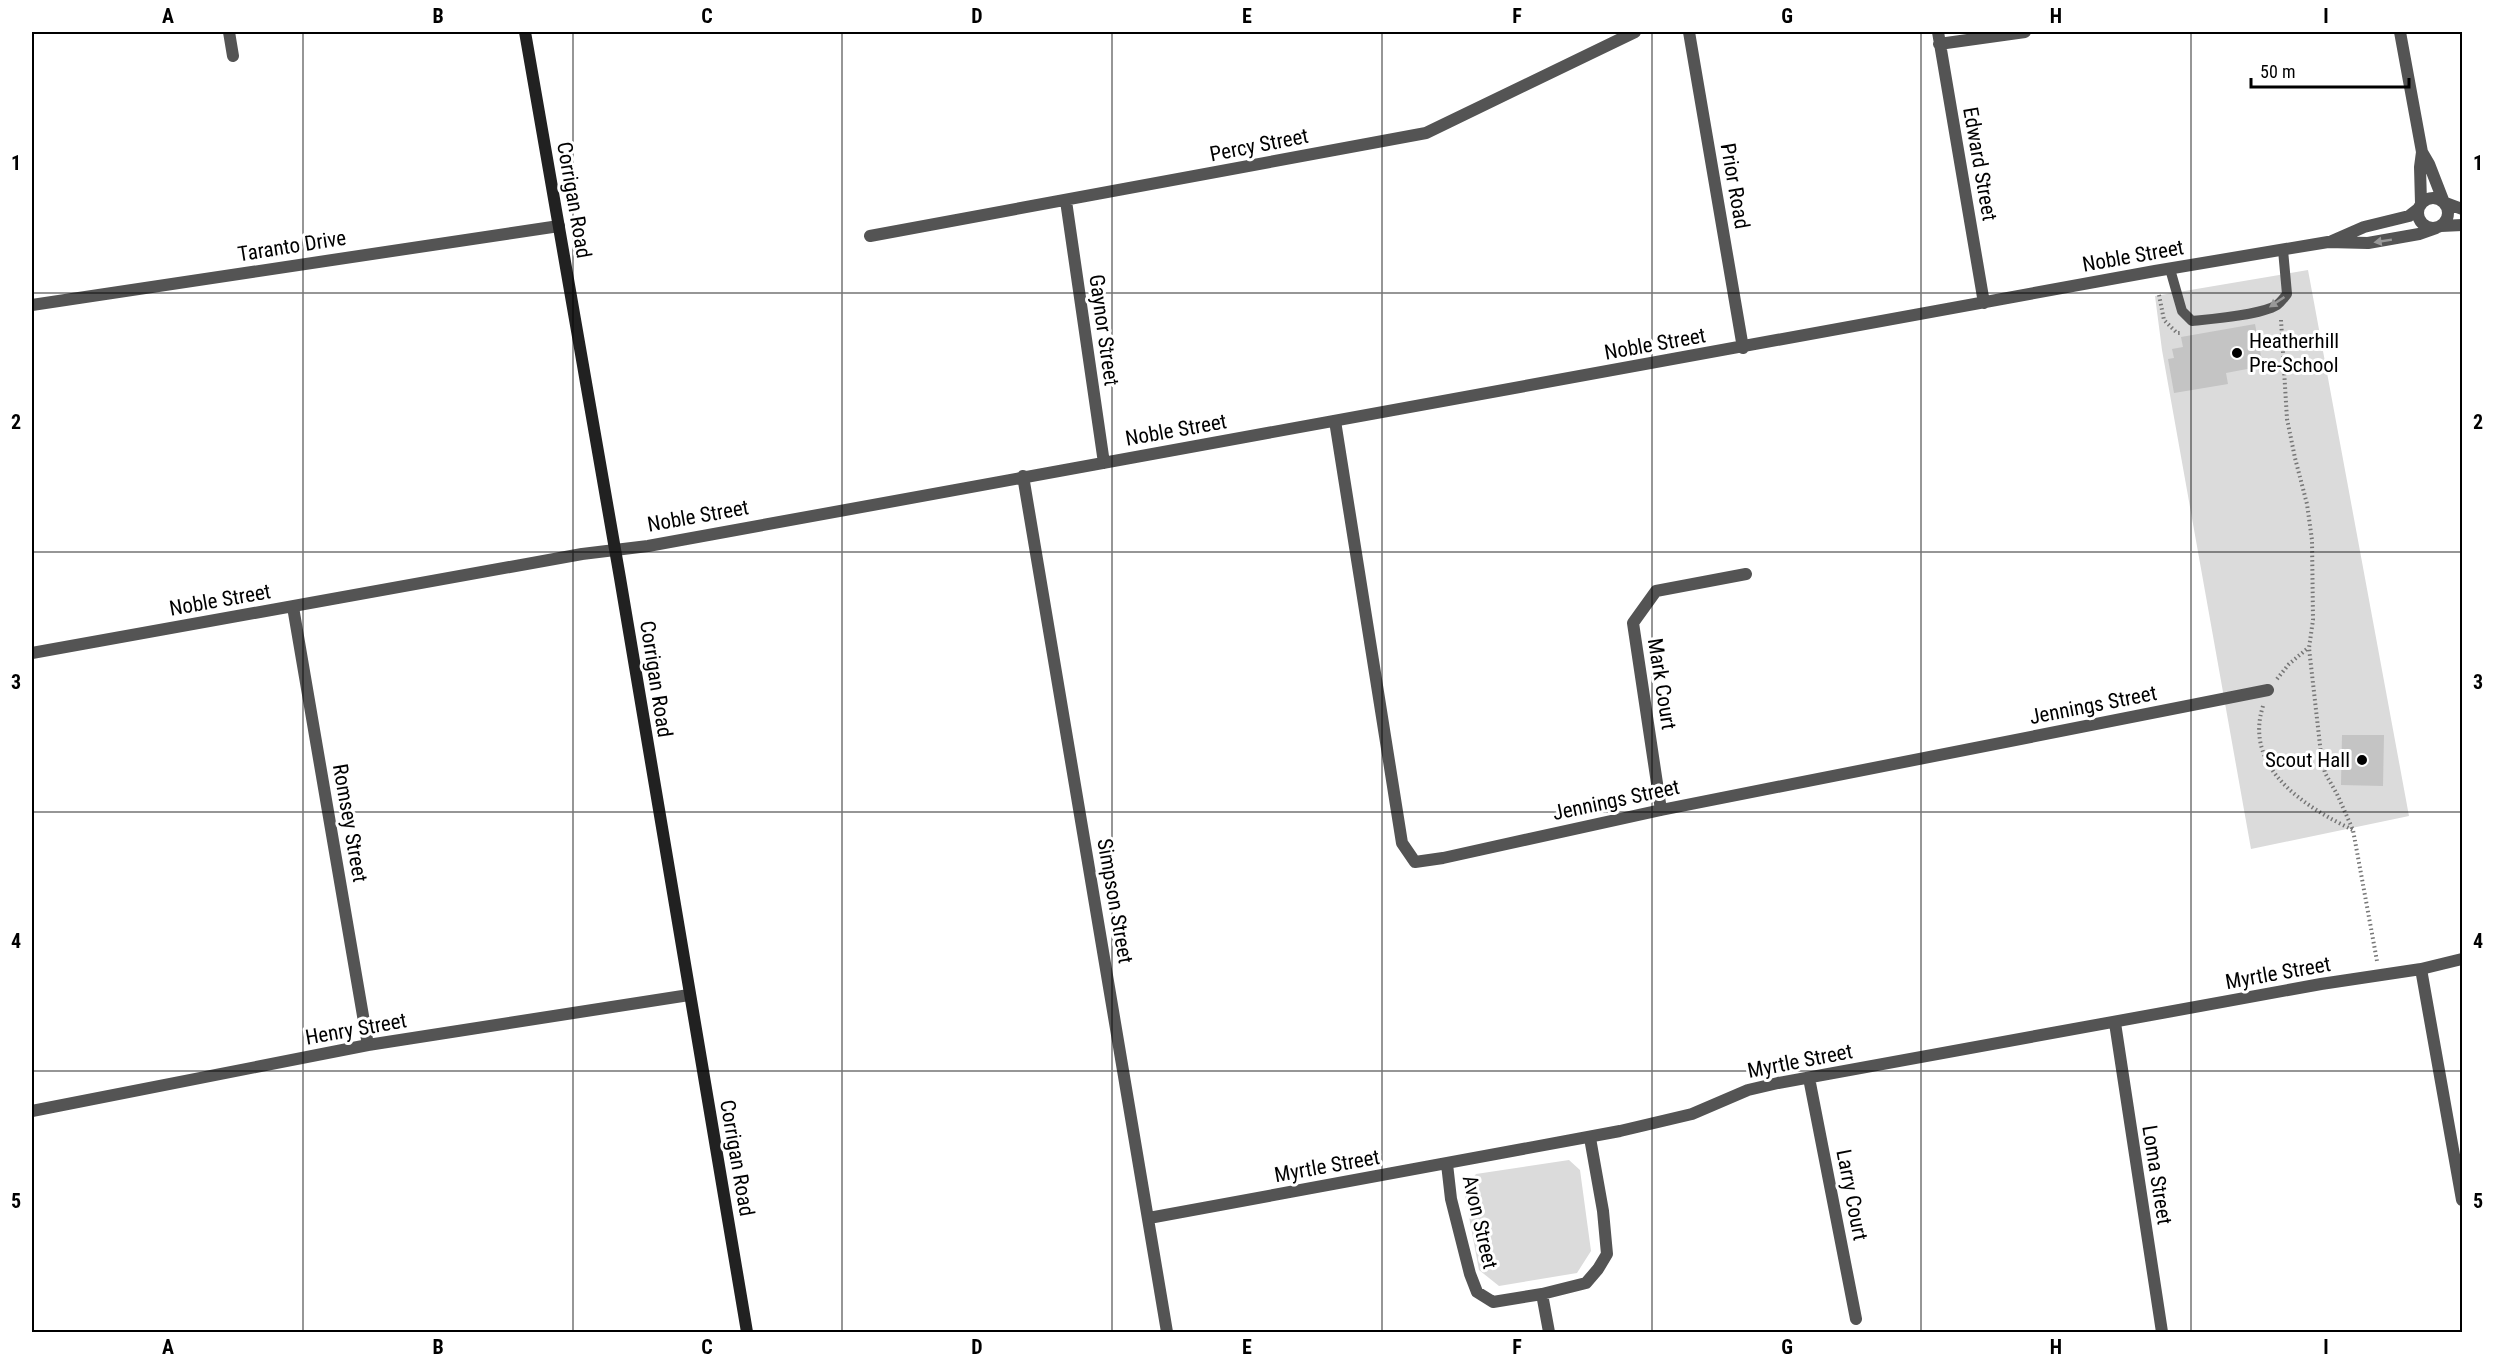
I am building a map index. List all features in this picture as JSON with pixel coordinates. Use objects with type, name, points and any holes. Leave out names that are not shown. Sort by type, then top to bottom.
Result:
[{"type":"main road","name":"Corrigan Road","points":[[525,32],[747,1332]]},
{"type":"street","points":[[229,32],[233,56]]},
{"type":"street","name":"Percy Street","points":[[870,236],[1426,133],[1635,32]]},
{"type":"street","name":"Prior Road","points":[[1689,32],[1743,348]]},
{"type":"street","points":[[1939,38],[2025,32]]},
{"type":"street","points":[[2400,32],[2422,152],[2432,171],[2448,218],[2439,227],[2431,228],[2422,223],[2420,167],[2422,152]]},
{"type":"street","name":"Edward Street","points":[[1939,38],[1984,303]]},
{"type":"street","points":[[2420,206],[2434,197],[2463,209]]},
{"type":"street","name":"Gaynor Street","points":[[1066,201],[1104,463]]},
{"type":"street","name":"Noble Street","points":[[2328,242],[2364,227],[2409,216],[2420,206]]},
{"type":"street","name":"Noble Street","points":[[32,653],[614,549],[648,546],[1023,476],[1743,348],[2170,268],[2328,242],[2368,243],[2429,232],[2439,227],[2463,225]]},
{"type":"street","name":"Taranto Drive","points":[[32,305],[559,226]]},
{"type":"street","name":"Jennings Street","points":[[1335,421],[1402,843],[1415,862],[1443,858],[1661,810],[2268,690]]},
{"type":"street","name":"Simpson Street","points":[[1023,476],[1167,1332]]},
{"type":"street","name":"Mark Court","points":[[1661,810],[1633,623],[1656,591],[1746,574]]},
{"type":"street","name":"Romsey Street","points":[[293,607],[368,1045]]},
{"type":"street","name":"Myrtle Street","points":[[1149,1218],[1590,1138],[1692,1114],[1748,1090],[2379,974],[2421,969],[2463,959]]},
{"type":"street","points":[[2421,969],[2463,1200]]},
{"type":"street","name":"Henry Street","points":[[32,1112],[368,1045],[689,995]]},
{"type":"street","name":"Loma Street","points":[[2115,1023],[2162,1332]]},
{"type":"street","name":"Larry Court","points":[[1809,1078],[1856,1319]]},
{"type":"street","name":"Avon Street","points":[[1447,1164],[1451,1199],[1470,1274],[1477,1292],[1493,1302],[1542,1294],[1586,1283],[1607,1254],[1603,1211],[1590,1138]]},
{"type":"street","points":[[1542,1294],[1549,1332]]},
{"type":"lane","points":[[2170,268],[2182,311],[2192,321],[2217,319],[2277,305],[2287,294],[2283,250]]},
{"type":"path","points":[[2287,312],[2281,317],[2287,420],[2313,540],[2313,620],[2309,648],[2325,773],[2353,830],[2379,974]]},
{"type":"path","points":[[2309,648],[2289,664],[2268,690],[2258,729],[2259,744],[2267,764],[2280,780],[2325,816],[2353,830]]},
{"type":"shaded area","points":[[2308,270],[2409,816],[2251,849],[2162,350],[2155,296]]},
{"type":"shaded area","points":[[1569,1160],[1580,1170],[1591,1251],[1577,1273],[1499,1286],[1479,1270],[1464,1190],[1476,1174]]},
{"type":"building","points":[[2255,324],[2263,366],[2226,373],[2228,384],[2174,393],[2168,359],[2174,358],[2172,349],[2183,347],[2181,337]]},
{"type":"building","name":"Scout Hall","points":[[2342,735],[2384,735],[2383,786],[2341,785]]},
{"type":"place","name":"Heatherhill Pre-School","points":[[2237,353]]},
{"type":"place","name":"Scout Hall","points":[[2362,760]]}]
